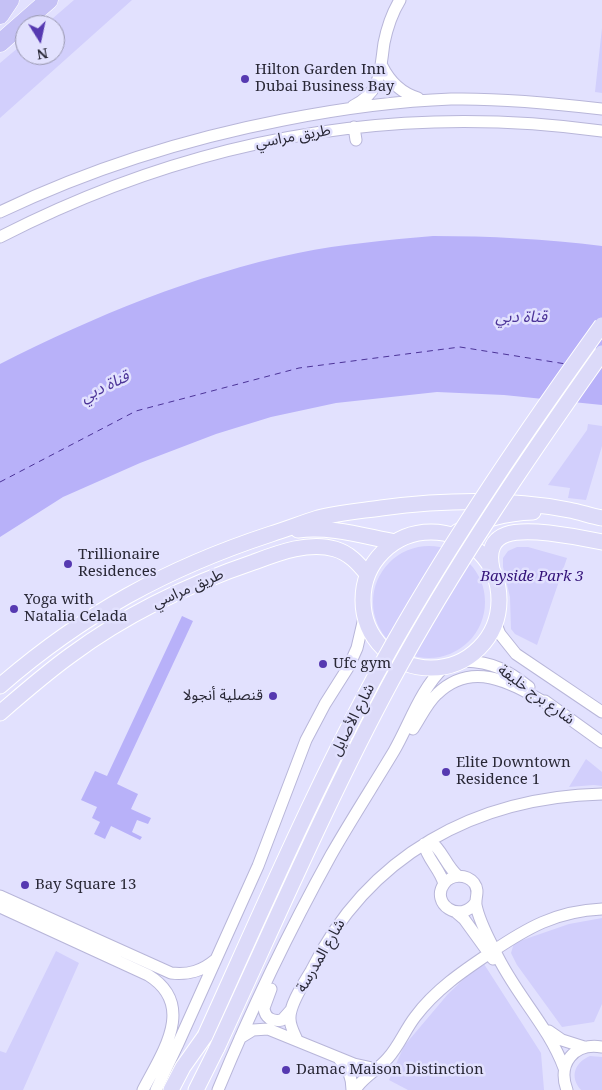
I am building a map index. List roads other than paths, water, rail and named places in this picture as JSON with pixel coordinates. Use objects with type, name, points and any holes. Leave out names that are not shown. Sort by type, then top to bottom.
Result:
[{"type":"highway","points":[[0,15],[10,0]]},
{"type":"highway","points":[[0,43],[49,0]]},
{"type":"main road","name":"شارع الأصايل","points":[[181,1090],[328,768],[393,644],[480,501],[525,433],[602,325]]},
{"type":"main road","name":"شارع الأصايل","points":[[196,1090],[344,775],[394,677],[471,545],[540,441],[602,353]]},
{"type":"main road","points":[[274,534],[304,522],[334,514],[433,503],[512,503],[569,510],[602,518]]},
{"type":"main road","points":[[451,535],[468,526],[503,515],[540,512],[582,514]]},
{"type":"main road","points":[[274,534],[301,529],[328,530],[395,542]]},
{"type":"main road","points":[[492,569],[481,554],[467,543],[451,535],[432,532],[413,534],[395,542],[378,556],[367,574],[362,596],[364,618],[371,634],[381,648],[394,658],[410,665],[427,668],[444,667],[465,661],[481,647],[495,622],[499,595],[490,560],[491,550],[496,541],[504,535],[513,532],[530,531],[602,542]]},
{"type":"main road","name":"طريق مراسي","points":[[0,686],[51,644],[121,599],[196,562],[274,534]]},
{"type":"main road","name":"طريق مراسي","points":[[0,713],[49,672],[98,637],[174,595],[239,567],[287,551],[322,547],[344,552],[353,558],[367,574]]},
{"type":"main road","points":[[171,1090],[183,1067],[205,1036]]},
{"type":"main road","points":[[204,1090],[217,1048]]},
{"type":"street","points":[[342,109],[357,104],[369,94],[378,81],[387,30],[394,9],[400,0]]},
{"type":"street","points":[[382,66],[389,79],[400,90],[413,97],[427,100]]},
{"type":"street","name":"طريق مراسي","points":[[0,212],[90,174],[166,148],[250,126],[342,109],[427,100],[498,100],[602,109]]},
{"type":"street","name":"طريق مراسي","points":[[0,236],[55,210],[109,194],[151,172],[209,155],[276,140],[354,127],[411,122],[477,121],[602,131]]},
{"type":"street","points":[[354,127],[356,140]]},
{"type":"street","name":"شارع الأصايل","points":[[156,1090],[263,854],[294,756],[349,666],[360,638],[364,618]]},
{"type":"street","name":"شارع برج خليفة","points":[[495,622],[500,634],[516,654],[602,712]]},
{"type":"street","name":"شارع برج خليفة","points":[[465,661],[482,661],[506,670],[551,706],[602,742]]},
{"type":"street","points":[[218,1090],[239,1039],[288,938],[332,855],[395,749],[428,686],[444,667]]},
{"type":"street","points":[[395,749],[414,727],[436,694],[462,679],[477,676],[501,680],[551,706]]},
{"type":"street","name":"شارع المدرسة","points":[[297,1040],[290,1025],[290,1011],[320,952],[349,910],[384,874],[427,842],[464,822],[508,806],[555,797],[602,794]]},
{"type":"street","points":[[427,842],[436,846],[444,884]]},
{"type":"street","points":[[441,865],[458,876],[468,879],[476,886],[476,902],[492,952]]},
{"type":"street","points":[[458,876],[444,884],[441,890],[442,902],[451,911],[464,919],[503,966],[556,1047],[564,1068],[568,1090]]},
{"type":"street","points":[[0,896],[171,973],[190,973],[208,966],[215,960]]},
{"type":"street","points":[[457,913],[468,910],[476,902]]},
{"type":"street","points":[[0,907],[156,980],[166,990],[172,1006],[172,1028],[169,1039],[143,1090]]},
{"type":"street","points":[[336,1057],[347,1069],[354,1090],[388,1059],[414,1017],[458,974],[518,934],[553,918],[602,909]]},
{"type":"street","points":[[288,938],[282,964],[264,1008],[267,1017],[277,1021],[286,1017],[290,1011]]},
{"type":"street","points":[[169,1039],[181,1025],[202,989]]},
{"type":"street","points":[[540,1023],[562,1040],[596,1044]]},
{"type":"street","points":[[239,1039],[253,1030],[263,1028],[336,1057],[377,1069]]},
{"type":"street","points":[[564,1068],[572,1055],[596,1044]]},
{"type":"water","name":"قناة دبي","points":[[433,236],[518,238],[602,246],[602,405],[504,395],[437,392],[336,403],[271,417],[216,434],[140,463],[63,497],[0,537],[0,364],[108,314],[220,273],[259,262],[315,250]]},
{"type":"water","points":[[182,616],[193,621],[117,784],[138,794],[131,809],[151,818],[148,824],[137,820],[132,832],[142,837],[140,840],[111,826],[105,839],[94,834],[100,822],[92,818],[97,807],[81,800],[95,771],[107,776]]},
{"type":"place","name":"Hilton Garden Inn Dubai Business Bay","points":[[245,79]]},
{"type":"place","name":"Trillionaire Residences","points":[[68,564]]},
{"type":"place","name":"Yoga with Natalia Celada","points":[[14,609]]},
{"type":"place","name":"Ufc gym","points":[[323,664]]},
{"type":"place","name":"قنصلية أنجولا","points":[[273,696]]},
{"type":"place","name":"Elite Downtown Residence 1","points":[[446,772]]},
{"type":"place","name":"Bay Square 13","points":[[25,885]]},
{"type":"place","name":"Damac Maison Distinction","points":[[286,1070]]},
{"type":"park label","name":"Bayside Park 3","points":[[532,577]]}]
